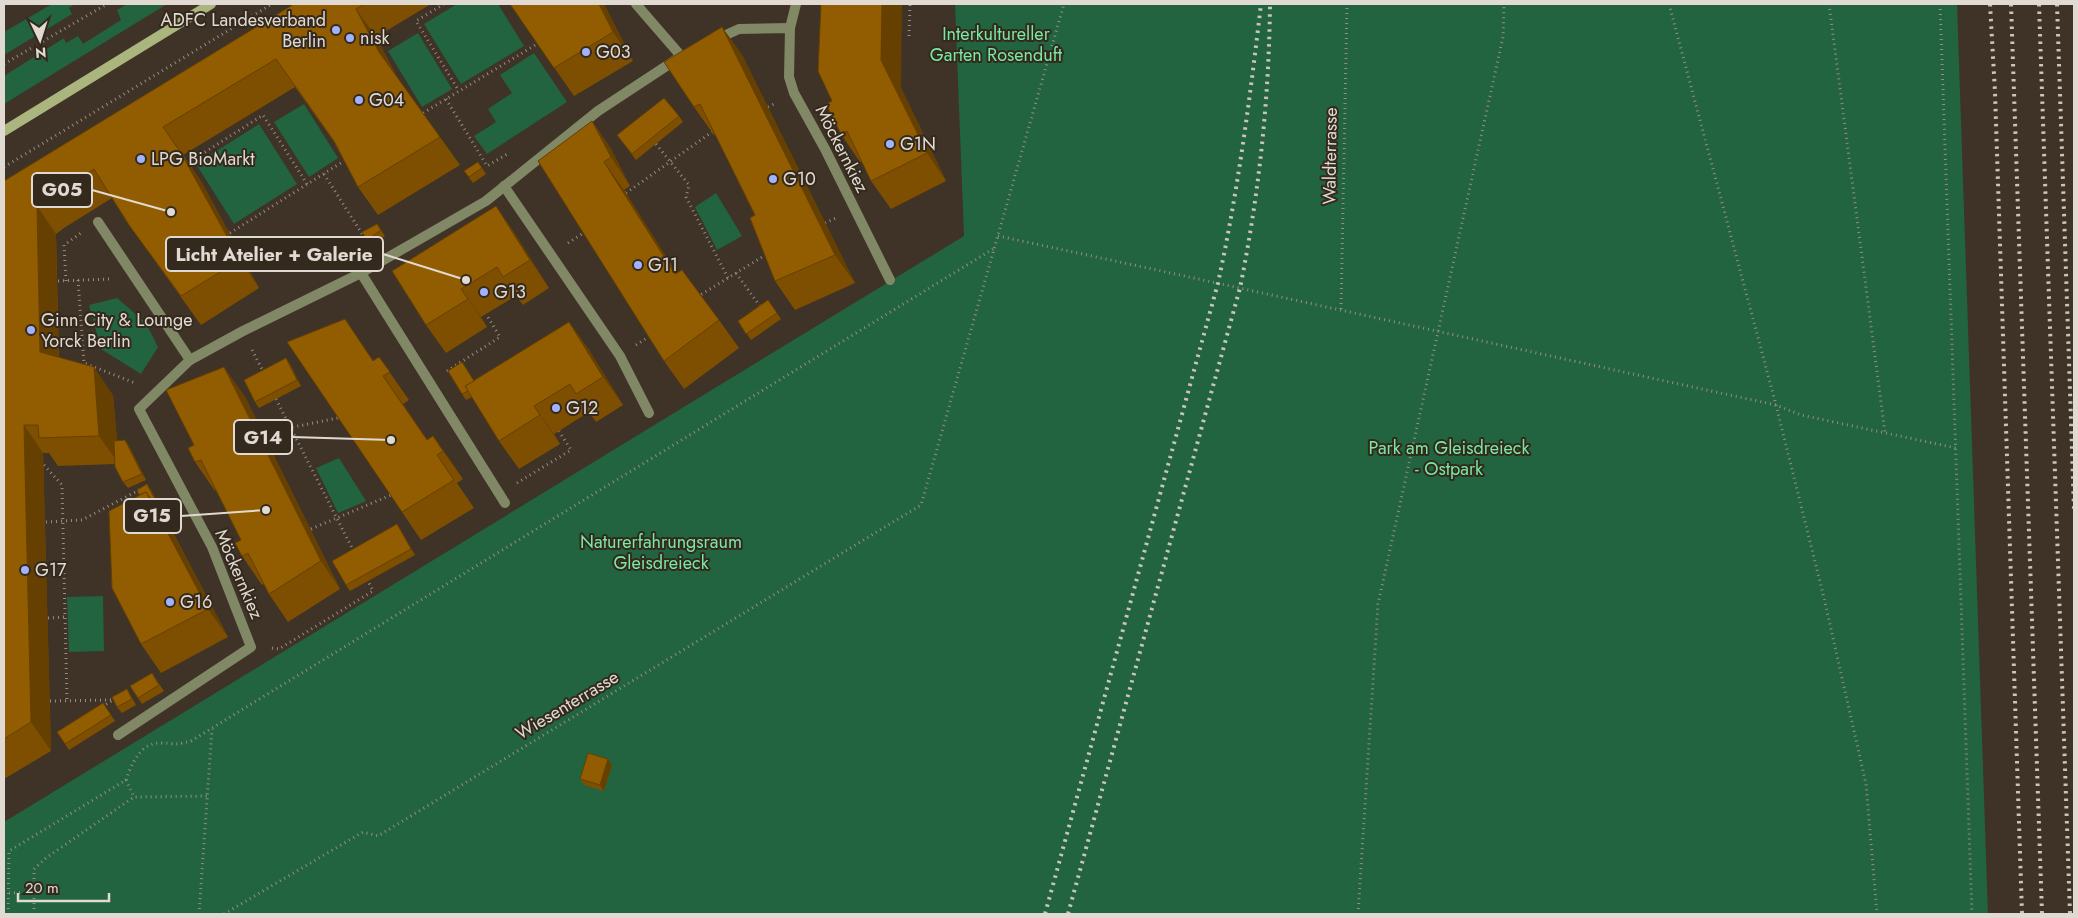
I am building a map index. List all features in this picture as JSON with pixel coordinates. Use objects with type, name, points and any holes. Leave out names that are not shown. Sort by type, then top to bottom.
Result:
[{"type":"main road","points":[[4,131],[211,4]]},
{"type":"street","name":"Möckernkiez","points":[[118,735],[251,647],[212,547],[139,409],[190,360],[243,331],[361,273],[486,201],[598,112],[685,53],[636,4]]},
{"type":"street","name":"Möckernkiez","points":[[796,4],[790,28],[788,77],[794,93],[825,149],[890,280]]},
{"type":"street","points":[[706,43],[738,29],[790,28]]},
{"type":"street","points":[[504,186],[620,356],[649,413]]},
{"type":"street","points":[[98,222],[190,360]]},
{"type":"street","points":[[361,273],[503,498]]},
{"type":"path","points":[[4,64],[107,4]]},
{"type":"path","points":[[4,166],[272,4]]},
{"type":"path","points":[[444,4],[416,21],[459,91]]},
{"type":"path","points":[[909,36],[910,4]]},
{"type":"path","points":[[8,914],[10,851],[126,780],[133,760],[146,746],[161,742],[176,745],[191,741],[994,249],[1064,4]]},
{"type":"path","name":"Waldterrasse","points":[[1341,309],[1347,4]]},
{"type":"path","points":[[1358,914],[1378,604],[1503,38],[1504,4]]},
{"type":"path","points":[[1668,4],[1776,405],[1824,598],[1866,784],[1877,914]]},
{"type":"path","points":[[1829,4],[1885,433]]},
{"type":"path","points":[[1940,4],[1972,914]]},
{"type":"path","points":[[423,113],[537,44]]},
{"type":"path","points":[[446,99],[487,166],[511,152]]},
{"type":"path","points":[[188,163],[264,115],[308,184]]},
{"type":"path","points":[[626,193],[712,132]]},
{"type":"path","points":[[656,144],[690,185],[686,197],[728,278]]},
{"type":"path","points":[[230,234],[347,159]]},
{"type":"path","points":[[324,174],[366,240],[334,261]]},
{"type":"path","points":[[998,236],[1776,405],[1801,415],[1956,448]]},
{"type":"path","points":[[64,244],[66,281]]},
{"type":"path","name":"Wiesenterrasse","points":[[224,914],[363,832],[378,836],[921,505],[994,249]]},
{"type":"path","points":[[693,299],[772,251]]},
{"type":"path","points":[[736,273],[764,312]]},
{"type":"path","points":[[58,281],[136,278]]},
{"type":"path","points":[[78,280],[84,363],[156,392]]},
{"type":"path","points":[[429,382],[500,337],[486,314]]},
{"type":"path","points":[[243,331],[266,377]]},
{"type":"path","points":[[276,399],[356,556]]},
{"type":"path","points":[[263,433],[338,418]]},
{"type":"path","points":[[503,498],[571,450],[559,431]]},
{"type":"path","points":[[44,465],[62,484],[67,700]]},
{"type":"path","points":[[46,522],[82,520],[172,473]]},
{"type":"path","points":[[311,529],[391,495]]},
{"type":"path","points":[[251,647],[279,648],[373,590],[368,581]]},
{"type":"path","points":[[48,618],[65,617]]},
{"type":"path","points":[[96,711],[120,696]]},
{"type":"path","points":[[50,701],[112,700]]},
{"type":"path","points":[[199,914],[212,728]]},
{"type":"path","points":[[126,780],[134,797]]},
{"type":"path","points":[[34,914],[34,869],[46,858],[134,797],[208,796]]},
{"type":"path","points":[[9,893],[34,892]]},
{"type":"green space","points":[[52,4],[75,4],[69,8],[72,14],[4,55],[4,32]]},
{"type":"green space","points":[[127,4],[167,4],[4,104],[4,76],[64,38],[66,43],[78,36],[83,44],[121,20],[117,10]]},
{"type":"green space","points":[[457,4],[498,4],[524,46],[461,84],[424,24]]},
{"type":"green space","name":"Park am Gleisdreieck - Ostpark","points":[[955,4],[1957,4],[1988,914],[4,914],[4,822],[964,236]]},
{"type":"green space","points":[[418,33],[452,89],[422,107],[388,51]]},
{"type":"green space","points":[[534,53],[567,102],[487,154],[474,136],[496,122],[488,109],[512,93],[500,75]]},
{"type":"green space","points":[[304,104],[338,158],[309,177],[274,122]]},
{"type":"green space","points":[[259,124],[297,184],[234,224],[196,164]]},
{"type":"green space","points":[[716,193],[742,236],[717,250],[695,207]]},
{"type":"green space","points":[[117,298],[146,323],[158,347],[141,374],[101,349],[89,305]]},
{"type":"green space","points":[[339,458],[366,501],[338,513],[316,468]]},
{"type":"green space","points":[[103,596],[104,651],[69,652],[67,597]]},
{"type":"building","points":[[294,4],[365,4],[356,9],[379,52],[440,137],[358,187],[334,141],[276,59],[163,127],[181,153],[240,260],[181,296],[129,225],[94,169],[37,206],[40,352],[94,367],[99,436],[39,438],[38,425],[24,425],[31,722],[4,739],[4,181]]},
{"type":"building","name":"G03","points":[[510,4],[599,4],[613,32],[554,68]]},
{"type":"building","points":[[821,4],[882,4],[881,60],[927,153],[871,181],[847,131],[841,134],[826,104],[832,101],[818,71]]},
{"type":"building","name":"G10","points":[[722,27],[835,255],[775,281],[750,218],[755,215],[700,104],[694,107],[664,62]]},
{"type":"building","points":[[664,98],[679,116],[632,154],[617,135]]},
{"type":"building","name":"G11","points":[[592,121],[611,157],[604,162],[675,274],[682,270],[719,320],[664,361],[538,161]]},
{"type":"building","points":[[478,162],[482,168],[469,177],[464,171]]},
{"type":"building","points":[[496,206],[530,260],[503,277],[497,267],[461,289],[468,299],[426,325],[392,271]]},
{"type":"building","points":[[377,224],[381,230],[367,240],[362,232]]},
{"type":"building","points":[[768,300],[777,313],[746,334],[738,321]]},
{"type":"building","points":[[345,319],[373,361],[379,357],[390,372],[383,376],[427,440],[433,436],[443,451],[437,455],[454,480],[402,512],[287,342]]},
{"type":"building","points":[[569,322],[603,377],[576,394],[570,384],[534,406],[540,415],[499,441],[465,386]]},
{"type":"building","points":[[286,358],[297,380],[255,402],[244,380]]},
{"type":"building","points":[[462,362],[474,381],[465,386],[468,391],[462,394],[448,371]]},
{"type":"building","points":[[224,367],[321,561],[269,594],[248,553],[242,556],[235,543],[241,540],[201,460],[195,462],[188,448],[194,445],[166,390]]},
{"type":"building","points":[[125,440],[142,474],[123,482],[115,467],[114,441]]},
{"type":"building","points":[[147,484],[162,513],[146,492],[139,495],[137,490]]},
{"type":"building","name":"G16","points":[[146,492],[208,609],[141,644],[112,588],[109,511]]},
{"type":"building","points":[[397,524],[411,549],[346,585],[332,561]]},
{"type":"building","points":[[152,673],[159,685],[138,698],[130,686]]},
{"type":"building","points":[[127,689],[132,699],[117,707],[112,697]]},
{"type":"building","points":[[103,703],[111,715],[65,744],[57,732]]},
{"type":"building","points":[[588,753],[608,759],[600,785],[580,779]]},
{"type":"railway","points":[[1045,914],[1218,283],[1232,214],[1243,144],[1261,4]]},
{"type":"railway","points":[[1068,914],[1240,288],[1253,217],[1262,147],[1268,76],[1270,4]]},
{"type":"railway","points":[[1990,4],[1995,92],[2022,914]]},
{"type":"railway","points":[[2011,4],[2042,914]]},
{"type":"railway","points":[[2039,4],[2070,914]]},
{"type":"railway","points":[[2057,4],[2074,510]]},
{"type":"place","name":"ADFC Landesverband Berlin","points":[[336,30]]},
{"type":"place","name":"nisk","points":[[350,38]]},
{"type":"place","name":"G03","points":[[586,52]]},
{"type":"place","name":"G04","points":[[359,100]]},
{"type":"place","name":"G1N","points":[[890,144]]},
{"type":"place","name":"LPG BioMarkt","points":[[141,159]]},
{"type":"place","name":"G10","points":[[773,179]]},
{"type":"place","name":"G05","points":[[171,212]]},
{"type":"place","name":"G11","points":[[638,265]]},
{"type":"place","name":"Licht Atelier + Galerie","points":[[466,280]]},
{"type":"place","name":"G13","points":[[484,292]]},
{"type":"place","name":"Ginn City & Lounge Yorck Berlin","points":[[31,330]]},
{"type":"place","name":"G12","points":[[556,408]]},
{"type":"place","name":"G14","points":[[391,440]]},
{"type":"place","name":"G15","points":[[266,510]]},
{"type":"place","name":"G17","points":[[25,570]]},
{"type":"place","name":"G16","points":[[170,602]]},
{"type":"park label","name":"Interkultureller Garten Rosenduft","points":[[996,44]]},
{"type":"park label","name":"Naturerfahrungsraum Gleisdreieck","points":[[661,552]]}]
